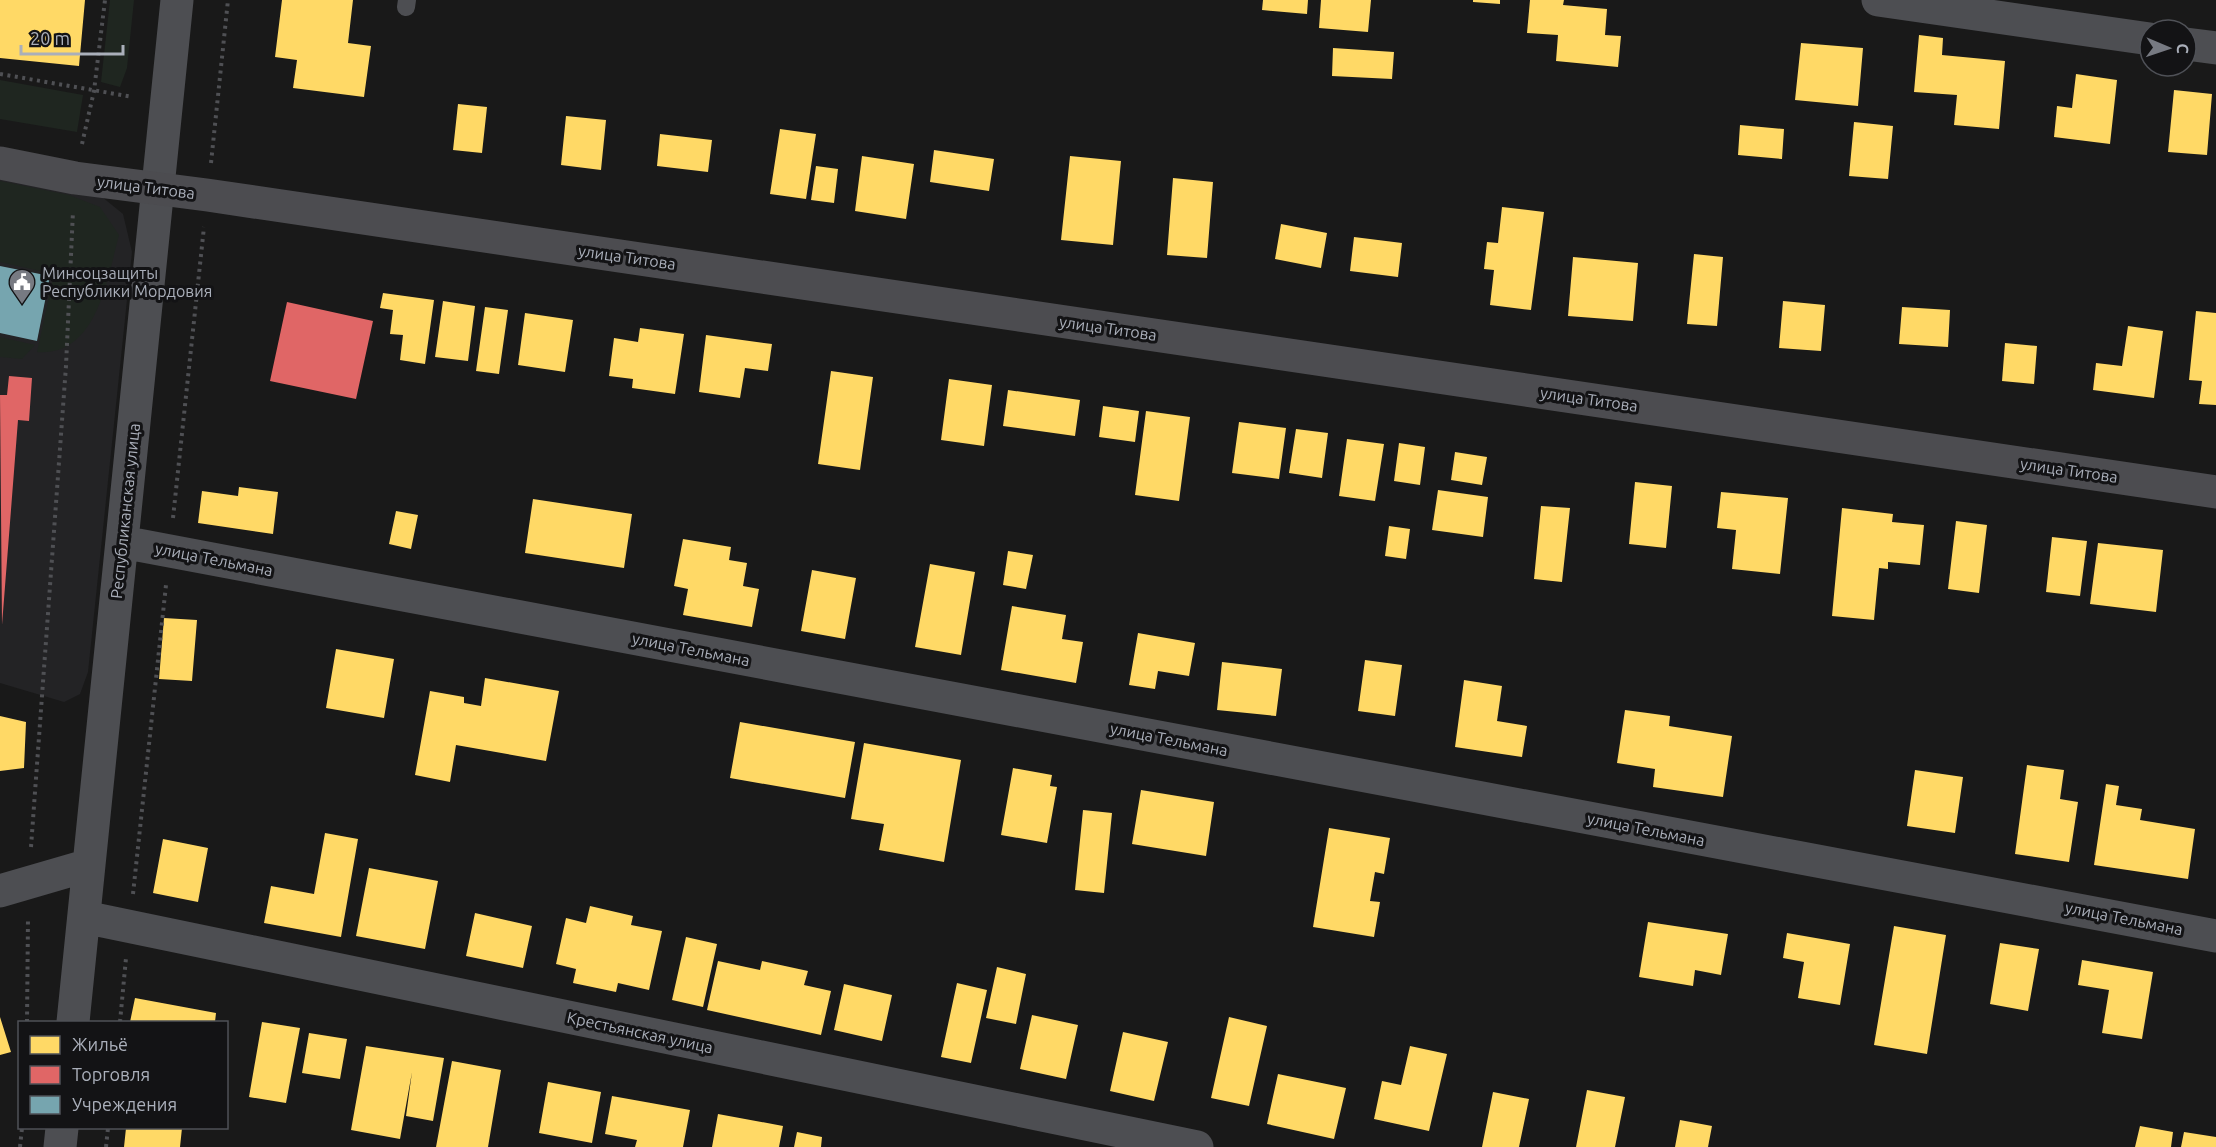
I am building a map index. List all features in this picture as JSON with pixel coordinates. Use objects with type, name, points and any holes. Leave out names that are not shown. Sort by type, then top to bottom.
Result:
[{"type":"main road","name":"улица Титова","points":[[0,163],[75,178],[207,195],[2216,492]]},
{"type":"street","name":"Республиканская улица","points":[[73,1021],[177,0]]},
{"type":"street","points":[[1878,0],[2138,37]]},
{"type":"street","points":[[2198,46],[2216,48]]},
{"type":"street","name":"улица Тельмана","points":[[122,542],[2216,936]]},
{"type":"street","points":[[14,887],[89,865]]},
{"type":"street","name":"Крестьянская улица","points":[[84,917],[1197,1147]]},
{"type":"street","points":[[60,1147],[62,1129]]},
{"type":"path","points":[[27,1021],[14,887],[66,366],[75,178],[94,91],[105,0]]},
{"type":"path","points":[[120,1021],[228,0]]},
{"type":"path","points":[[0,74],[166,103]]},
{"type":"path","points":[[20,1147],[22,1129]]},
{"type":"path","points":[[106,1147],[108,1129]]},
{"type":"shaded area","points":[[110,0],[134,0],[127,68],[120,87],[101,82]]},
{"type":"shaded area","points":[[0,80],[83,95],[77,132],[0,119]]},
{"type":"shaded area","points":[[0,172],[91,188],[123,214],[132,252],[88,672],[80,694],[64,702],[0,683]]},
{"type":"shaded area","points":[[0,181],[69,195],[100,207],[119,235],[110,273],[96,312],[86,329],[73,342],[57,350],[37,352],[54,274],[0,262]]},
{"type":"shaded area","points":[[0,337],[35,345],[22,359],[0,357]]},
{"type":"building: Жильё","points":[[0,0],[85,0],[79,66],[0,58]]},
{"type":"building: Жильё","points":[[282,0],[353,0],[348,43],[371,46],[364,97],[293,88],[297,60],[275,57]]},
{"type":"building: Жильё","points":[[1263,0],[1308,0],[1307,14],[1262,10]]},
{"type":"building: Жильё","points":[[1321,0],[1371,0],[1368,32],[1319,28]]},
{"type":"building: Жильё","points":[[1473,0],[1500,0],[1500,4],[1473,2]]},
{"type":"building: Жильё","points":[[1530,0],[1564,0],[1563,5],[1607,9],[1605,35],[1621,36],[1618,67],[1556,61],[1558,35],[1527,33]]},
{"type":"building: Жильё","points":[[1919,35],[1943,38],[1942,55],[2005,61],[1999,129],[1954,125],[1957,95],[1914,92]]},
{"type":"building: Жильё","points":[[1801,43],[1863,48],[1858,106],[1795,100]]},
{"type":"building: Жильё","points":[[1333,48],[1394,52],[1392,79],[1332,76]]},
{"type":"building: Жильё","points":[[2076,74],[2117,80],[2110,144],[2054,137],[2057,106],[2072,108]]},
{"type":"building: Жильё","points":[[2174,90],[2212,94],[2207,155],[2168,152]]},
{"type":"building: Жильё","points":[[458,104],[487,107],[482,153],[453,150]]},
{"type":"building: Жильё","points":[[566,116],[606,120],[601,170],[561,165]]},
{"type":"building: Жильё","points":[[1854,122],[1893,126],[1888,179],[1849,176]]},
{"type":"building: Жильё","points":[[1740,125],[1784,129],[1782,159],[1738,155]]},
{"type":"building: Жильё","points":[[780,129],[816,134],[806,199],[770,194]]},
{"type":"building: Жильё","points":[[660,134],[712,140],[708,172],[657,166]]},
{"type":"building: Жильё","points":[[934,150],[994,159],[989,191],[930,182]]},
{"type":"building: Жильё","points":[[862,156],[914,164],[906,219],[855,211]]},
{"type":"building: Жильё","points":[[1070,156],[1121,161],[1113,245],[1061,240]]},
{"type":"building: Жильё","points":[[816,166],[838,169],[834,203],[811,200]]},
{"type":"building: Жильё","points":[[1173,178],[1213,182],[1207,258],[1167,255]]},
{"type":"building: Жильё","points":[[1502,207],[1544,212],[1531,310],[1490,305],[1494,270],[1484,269],[1487,242],[1498,243]]},
{"type":"building: Жильё","points":[[1281,224],[1327,233],[1321,268],[1275,259]]},
{"type":"building: Жильё","points":[[1354,237],[1402,243],[1398,277],[1350,271]]},
{"type":"building: Жильё","points":[[1694,254],[1723,257],[1717,326],[1687,324]]},
{"type":"building: Жильё","points":[[1573,257],[1638,263],[1633,321],[1568,316]]},
{"type":"building: Жильё","points":[[383,293],[434,300],[425,364],[400,360],[403,335],[390,334],[393,310],[380,308]]},
{"type":"building: Жильё","points":[[443,301],[475,306],[468,361],[435,357]]},
{"type":"building: Жильё","points":[[1783,301],[1825,305],[1821,351],[1779,348]]},
{"type":"building: Жильё","points":[[485,307],[508,310],[499,374],[476,371]]},
{"type":"building: Жильё","points":[[1902,307],[1950,310],[1948,347],[1899,344]]},
{"type":"building: Жильё","points":[[2196,311],[2216,313],[2216,405],[2199,404],[2202,381],[2189,380]]},
{"type":"building: Жильё","points":[[525,313],[573,320],[565,372],[518,365]]},
{"type":"building: Жильё","points":[[2128,326],[2163,331],[2154,398],[2093,390],[2096,363],[2122,366]]},
{"type":"building: Жильё","points":[[640,328],[684,334],[675,394],[632,388],[633,379],[609,376],[614,338],[638,342]]},
{"type":"building: Жильё","points":[[706,335],[772,344],[768,371],[745,368],[740,398],[699,392]]},
{"type":"building: Жильё","points":[[2005,343],[2037,346],[2034,384],[2002,381]]},
{"type":"building: Жильё","points":[[831,371],[873,377],[860,470],[818,464]]},
{"type":"building: Жильё","points":[[949,379],[992,385],[984,446],[941,440]]},
{"type":"building: Жильё","points":[[1008,390],[1080,400],[1075,436],[1003,426]]},
{"type":"building: Жильё","points":[[1103,406],[1139,411],[1135,442],[1099,437]]},
{"type":"building: Жильё","points":[[1146,411],[1190,417],[1179,501],[1135,495]]},
{"type":"building: Жильё","points":[[1239,422],[1286,428],[1279,479],[1232,473]]},
{"type":"building: Жильё","points":[[1296,429],[1328,433],[1322,478],[1289,473]]},
{"type":"building: Жильё","points":[[1347,439],[1384,444],[1375,501],[1339,496]]},
{"type":"building: Жильё","points":[[1399,443],[1425,447],[1420,485],[1394,481]]},
{"type":"building: Жильё","points":[[1455,452],[1487,457],[1482,485],[1451,480]]},
{"type":"building: Жильё","points":[[1635,482],[1672,486],[1666,548],[1629,544]]},
{"type":"building: Жильё","points":[[239,487],[278,492],[273,534],[198,523],[202,491],[238,496]]},
{"type":"building: Жильё","points":[[1438,490],[1488,497],[1483,537],[1432,530]]},
{"type":"building: Жильё","points":[[1721,492],[1788,498],[1780,574],[1732,569],[1736,530],[1717,528]]},
{"type":"building: Жильё","points":[[533,499],[632,514],[624,568],[525,553]]},
{"type":"building: Жильё","points":[[1541,506],[1570,508],[1562,582],[1534,579]]},
{"type":"building: Жильё","points":[[1842,508],[1893,514],[1892,522],[1924,525],[1920,565],[1888,562],[1888,569],[1879,568],[1874,620],[1832,616]]},
{"type":"building: Жильё","points":[[396,511],[418,515],[411,549],[389,544]]},
{"type":"building: Жильё","points":[[1956,521],[1987,525],[1979,593],[1948,589]]},
{"type":"building: Жильё","points":[[1389,526],[1410,529],[1406,559],[1385,556]]},
{"type":"building: Жильё","points":[[2052,537],[2087,541],[2080,596],[2046,592]]},
{"type":"building: Жильё","points":[[683,539],[731,547],[729,560],[747,563],[743,586],[759,589],[752,627],[683,615],[688,589],[674,586]]},
{"type":"building: Жильё","points":[[2098,543],[2163,550],[2156,612],[2090,604]]},
{"type":"building: Жильё","points":[[1008,551],[1033,555],[1026,589],[1003,585]]},
{"type":"building: Жильё","points":[[930,564],[975,572],[961,655],[915,647]]},
{"type":"building: Жильё","points":[[812,570],[856,578],[845,639],[801,631]]},
{"type":"building: Жильё","points":[[1012,606],[1066,615],[1062,639],[1083,642],[1076,683],[1001,670]]},
{"type":"building: Жильё","points":[[164,618],[197,620],[192,681],[159,679]]},
{"type":"building: Жильё","points":[[1138,633],[1195,643],[1189,676],[1158,671],[1155,689],[1129,685]]},
{"type":"building: Жильё","points":[[336,649],[394,659],[384,718],[326,708]]},
{"type":"building: Жильё","points":[[1365,660],[1402,665],[1395,716],[1358,711]]},
{"type":"building: Жильё","points":[[1222,662],[1282,669],[1276,716],[1217,710]]},
{"type":"building: Жильё","points":[[485,678],[559,691],[546,761],[456,745],[450,782],[415,775],[430,691],[464,697],[464,703],[481,706]]},
{"type":"building: Жильё","points":[[1464,680],[1502,686],[1497,721],[1527,726],[1522,757],[1455,747]]},
{"type":"building: Жильё","points":[[1625,710],[1670,716],[1669,726],[1732,736],[1723,797],[1653,787],[1655,769],[1617,763]]},
{"type":"building: Жильё","points":[[0,716],[26,722],[24,768],[0,771]]},
{"type":"building: Жильё","points":[[740,722],[855,742],[845,798],[730,778]]},
{"type":"building: Жильё","points":[[864,743],[961,760],[944,862],[879,850],[884,824],[851,819]]},
{"type":"building: Жильё","points":[[2027,765],[2064,770],[2060,799],[2078,802],[2069,862],[2015,854]]},
{"type":"building: Жильё","points":[[1013,768],[1052,775],[1050,786],[1057,787],[1047,843],[1001,835]]},
{"type":"building: Жильё","points":[[1915,770],[1963,777],[1955,833],[1907,826]]},
{"type":"building: Жильё","points":[[2106,784],[2119,786],[2116,805],[2142,809],[2140,820],[2195,829],[2188,879],[2094,865]]},
{"type":"building: Жильё","points":[[1141,790],[1214,802],[1206,856],[1132,844]]},
{"type":"building: Жильё","points":[[1083,810],[1112,813],[1104,893],[1075,890]]},
{"type":"building: Жильё","points":[[1329,828],[1390,838],[1384,874],[1375,872],[1370,901],[1380,902],[1374,937],[1313,927]]},
{"type":"building: Жильё","points":[[325,833],[358,839],[341,937],[264,923],[271,886],[314,894]]},
{"type":"building: Жильё","points":[[163,839],[208,848],[198,902],[153,893]]},
{"type":"building: Жильё","points":[[369,868],[438,881],[425,949],[356,936]]},
{"type":"building: Жильё","points":[[590,906],[633,916],[631,925],[662,931],[649,990],[618,983],[616,992],[573,983],[576,969],[556,964],[566,918],[586,923]]},
{"type":"building: Жильё","points":[[475,913],[532,926],[523,968],[466,956]]},
{"type":"building: Жильё","points":[[1648,922],[1728,934],[1721,975],[1695,970],[1693,986],[1639,977]]},
{"type":"building: Жильё","points":[[1894,926],[1946,935],[1927,1054],[1874,1045]]},
{"type":"building: Жильё","points":[[1787,933],[1850,944],[1840,1005],[1798,998],[1804,962],[1783,958]]},
{"type":"building: Жильё","points":[[686,937],[717,944],[703,1007],[672,1000]]},
{"type":"building: Жильё","points":[[2000,943],[2039,949],[2028,1011],[1990,1004]]},
{"type":"building: Жильё","points":[[2082,960],[2153,972],[2142,1039],[2102,1033],[2109,990],[2078,985]]},
{"type":"building: Жильё","points":[[718,961],[760,970],[762,961],[808,971],[804,985],[831,991],[821,1035],[707,1010]]},
{"type":"building: Жильё","points":[[997,967],[1026,974],[1016,1024],[986,1018]]},
{"type":"building: Жильё","points":[[957,983],[987,990],[971,1063],[941,1057]]},
{"type":"building: Жильё","points":[[844,984],[892,995],[882,1041],[834,1030]]},
{"type":"building: Жильё","points":[[135,998],[216,1013],[215,1021],[130,1021]]},
{"type":"building: Жильё","points":[[1032,1015],[1078,1025],[1066,1079],[1020,1069]]},
{"type":"building: Жильё","points":[[0,1017],[11,1052],[0,1055]]},
{"type":"building: Жильё","points":[[1229,1017],[1267,1026],[1249,1106],[1211,1098]]},
{"type":"building: Жильё","points":[[262,1022],[300,1028],[286,1103],[249,1097]]},
{"type":"building: Жильё","points":[[1123,1032],[1168,1042],[1154,1101],[1110,1091]]},
{"type":"building: Жильё","points":[[309,1033],[347,1039],[340,1079],[302,1073]]},
{"type":"building: Жильё","points":[[366,1046],[444,1058],[433,1121],[406,1116],[412,1072],[400,1139],[351,1130]]},
{"type":"building: Жильё","points":[[1410,1046],[1447,1054],[1429,1131],[1374,1119],[1382,1081],[1401,1085]]},
{"type":"building: Жильё","points":[[452,1061],[501,1070],[488,1147],[436,1147]]},
{"type":"building: Жильё","points":[[1278,1074],[1346,1088],[1334,1139],[1267,1124]]},
{"type":"building: Жильё","points":[[548,1082],[601,1092],[592,1143],[539,1133]]},
{"type":"building: Жильё","points":[[1587,1090],[1625,1097],[1615,1147],[1576,1147]]},
{"type":"building: Жильё","points":[[1493,1092],[1529,1099],[1519,1147],[1482,1147]]},
{"type":"building: Жильё","points":[[612,1096],[690,1110],[683,1147],[635,1147],[637,1140],[605,1134]]},
{"type":"building: Жильё","points":[[718,1114],[783,1126],[779,1147],[712,1147]]},
{"type":"building: Жильё","points":[[1680,1120],[1712,1126],[1708,1147],[1675,1147]]},
{"type":"building: Жильё","points":[[2140,1126],[2173,1132],[2171,1147],[2135,1147]]},
{"type":"building: Жильё","points":[[126,1129],[182,1129],[180,1147],[124,1147]]},
{"type":"building: Жильё","points":[[797,1132],[822,1137],[821,1147],[794,1147]]},
{"type":"building: Жильё","points":[[2184,1132],[2216,1137],[2216,1147],[2181,1147]]},
{"type":"building: Торговля","points":[[287,302],[373,321],[356,399],[270,381]]},
{"type":"building: Торговля","points":[[9,376],[32,378],[29,421],[18,420],[2,625],[0,395],[7,395]]},
{"type":"building: Учреждения","name":"Минсоцзащиты Республики Мордовия","points":[[0,266],[50,276],[37,341],[0,333]]},
{"type":"place","name":"Минсоцзащиты Республики Мордовия","points":[[22,305]]}]
